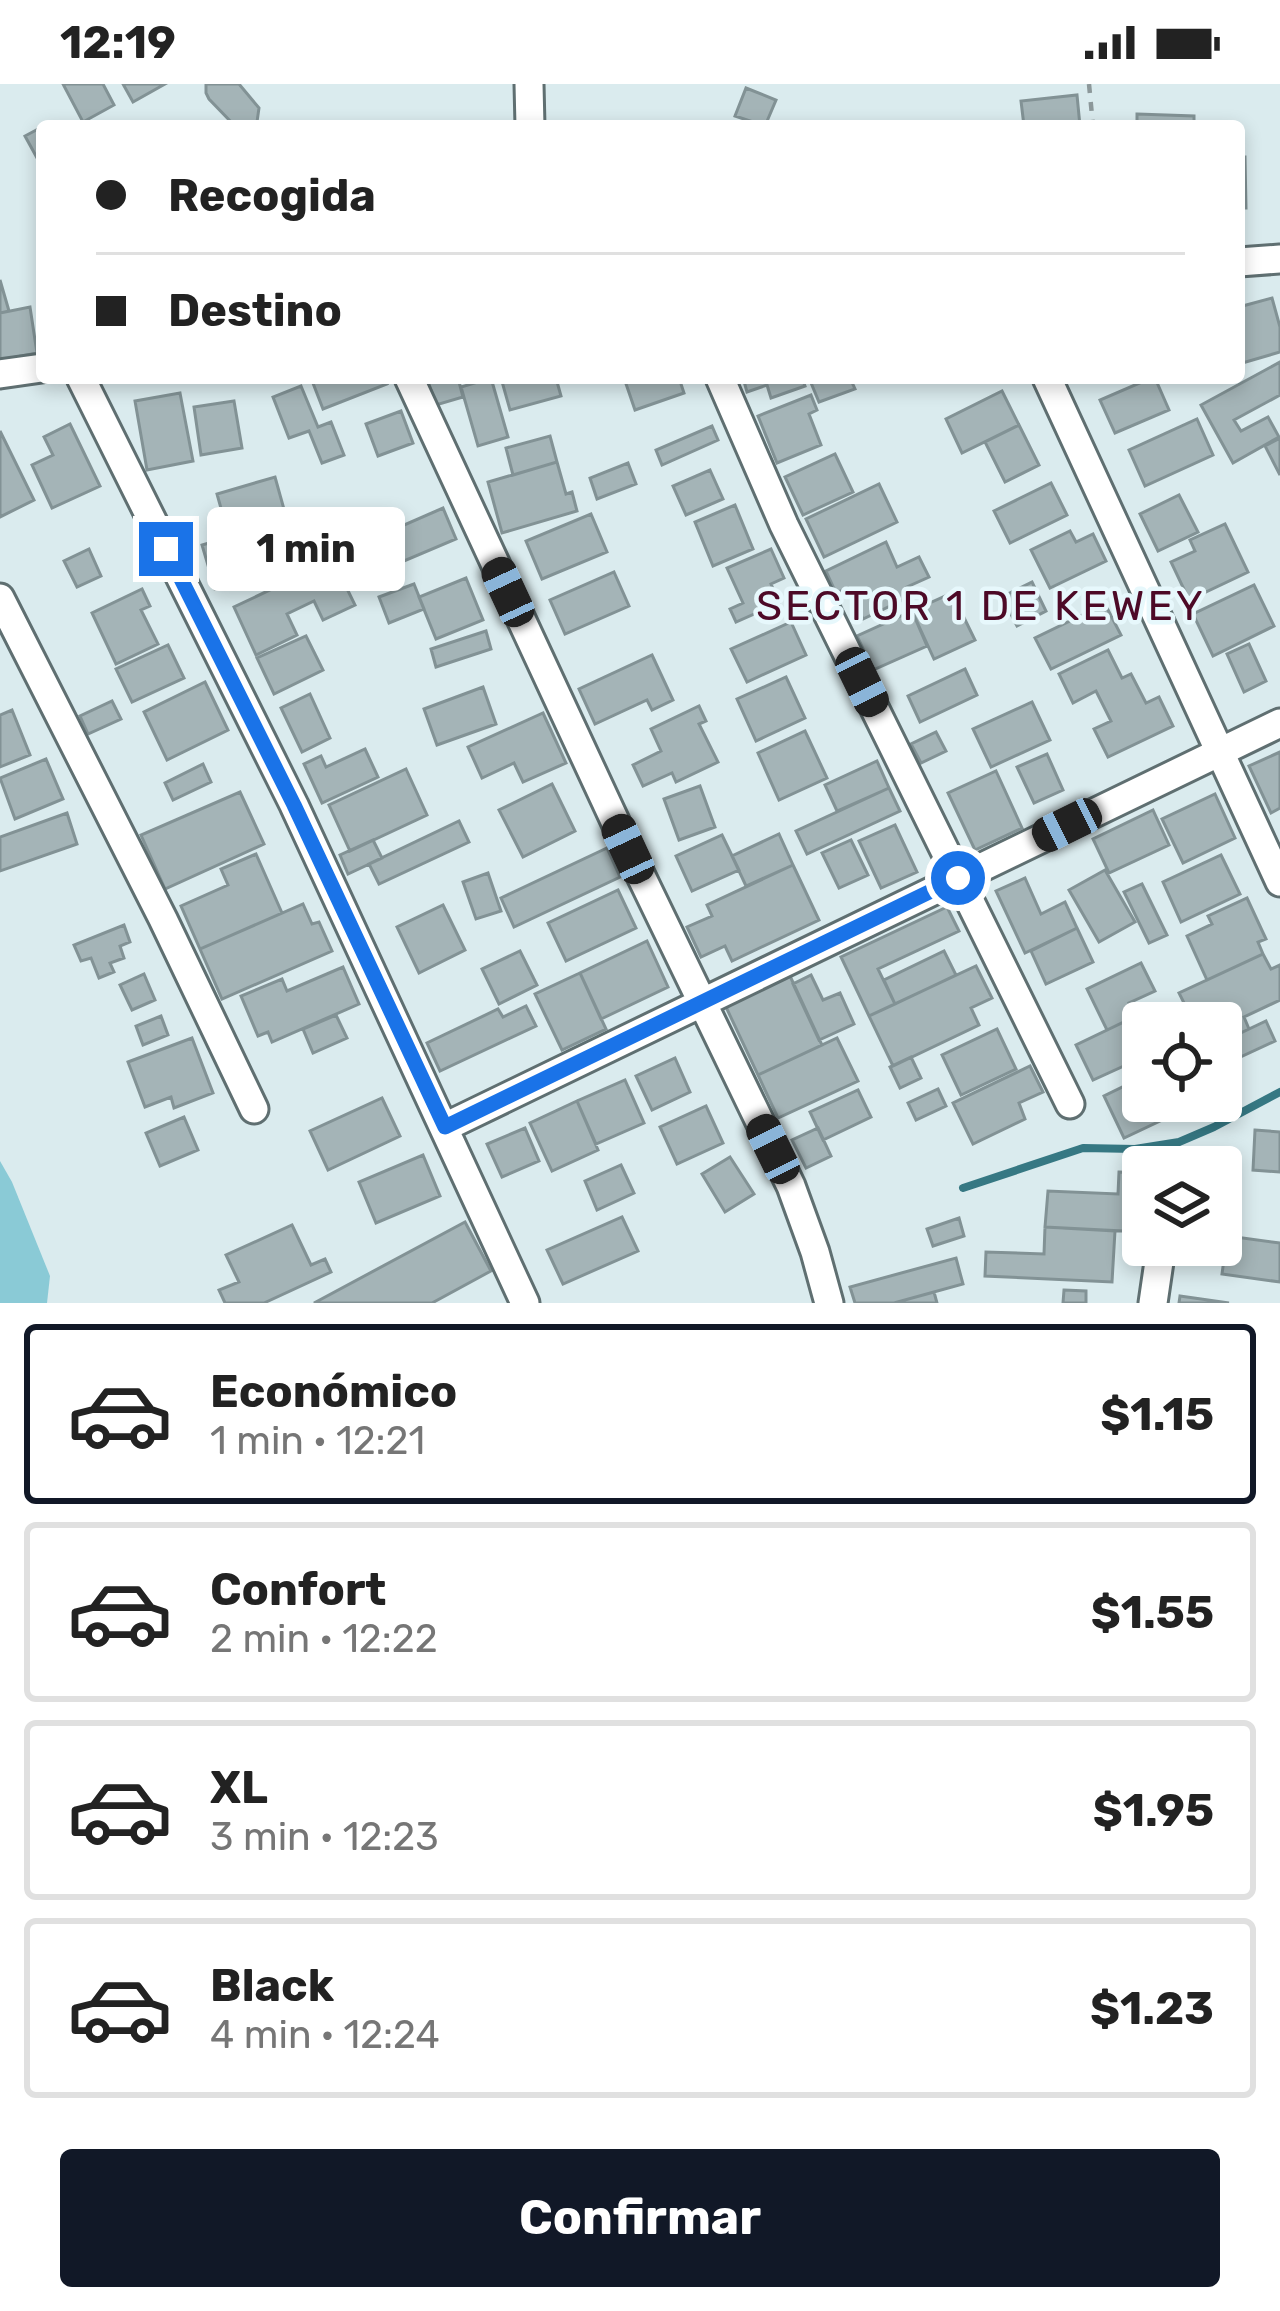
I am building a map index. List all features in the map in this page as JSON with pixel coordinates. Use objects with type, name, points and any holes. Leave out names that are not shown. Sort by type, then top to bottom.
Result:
[{"type":"street","points":[[529,84],[530,120]]},
{"type":"street","points":[[1245,262],[1280,259]]},
{"type":"street","points":[[0,374],[36,369]]},
{"type":"street","points":[[84,384],[294,805],[525,1303]]},
{"type":"street","points":[[412,384],[790,1186],[829,1303]]},
{"type":"street","points":[[723,384],[784,525],[1070,1104]]},
{"type":"street","points":[[1050,384],[1280,882]]},
{"type":"street","points":[[0,598],[254,1109]]},
{"type":"street","points":[[445,1127],[1280,723]]},
{"type":"street","points":[[1153,1303],[1158,1266]]},
{"type":"path","points":[[1089,84],[1092,120]]},
{"type":"shaded area","points":[[0,1161],[50,1276],[47,1303],[0,1303]]},
{"type":"building","points":[[63,84],[103,84],[114,105],[82,120]]},
{"type":"building","points":[[123,84],[165,84],[133,102]]},
{"type":"building","points":[[206,84],[239,84],[259,108],[257,120],[229,120],[206,93]]},
{"type":"building","points":[[746,88],[776,100],[768,120],[735,116]]},
{"type":"building","points":[[1077,95],[1079,120],[1023,120],[1021,101]]},
{"type":"building","points":[[1137,114],[1194,116],[1194,120],[1137,120]]},
{"type":"building","points":[[36,130],[36,156],[25,136]]},
{"type":"building","points":[[0,280],[9,311],[0,313]]},
{"type":"building","points":[[1272,298],[1280,327],[1280,352],[1245,362],[1245,305]]},
{"type":"building","points":[[30,307],[36,353],[0,360],[0,313]]},
{"type":"building","points":[[1280,362],[1280,395],[1234,420],[1241,431],[1268,417],[1279,437],[1233,463],[1201,405]]},
{"type":"building","points":[[313,384],[387,384],[323,409]]},
{"type":"building","points":[[429,384],[460,384],[463,397],[436,405]]},
{"type":"building","points":[[493,384],[508,437],[478,446],[461,387]]},
{"type":"building","points":[[503,384],[558,384],[561,396],[510,410]]},
{"type":"building","points":[[626,384],[681,384],[684,393],[635,410]]},
{"type":"building","points":[[745,384],[805,386],[771,398],[767,385],[747,392]]},
{"type":"building","points":[[812,384],[853,384],[855,389],[819,402]]},
{"type":"building","points":[[1137,384],[1158,384],[1169,410],[1115,433],[1100,400]]},
{"type":"building","points":[[301,386],[318,427],[331,422],[344,455],[322,463],[309,431],[289,438],[273,397]]},
{"type":"building","points":[[1002,391],[1019,425],[962,453],[946,419]]},
{"type":"building","points":[[180,393],[193,461],[147,470],[135,401]]},
{"type":"building","points":[[811,395],[817,410],[809,414],[821,445],[777,463],[758,416]]},
{"type":"building","points":[[234,401],[242,448],[201,455],[194,407]]},
{"type":"building","points":[[401,411],[413,443],[378,456],[366,424]]},
{"type":"building","points":[[1197,419],[1213,455],[1145,486],[1129,450]]},
{"type":"building","points":[[70,424],[100,486],[52,508],[32,465],[53,455],[44,437]]},
{"type":"building","points":[[1019,425],[1039,465],[1005,482],[985,442]]},
{"type":"building","points":[[712,426],[718,440],[662,465],[656,450]]},
{"type":"building","points":[[0,431],[34,500],[0,517]]},
{"type":"building","points":[[550,436],[557,462],[513,475],[506,448]]},
{"type":"building","points":[[1280,438],[1280,475],[1265,446]]},
{"type":"building","points":[[835,454],[853,492],[803,515],[785,477]]},
{"type":"building","points":[[557,462],[566,494],[572,492],[577,511],[502,533],[488,482]]},
{"type":"building","points":[[628,463],[636,484],[597,499],[590,478]]},
{"type":"building","points":[[710,470],[723,499],[686,515],[673,486]]},
{"type":"building","points":[[275,477],[287,520],[229,537],[217,494]]},
{"type":"building","points":[[1051,483],[1067,515],[1010,543],[994,511]]},
{"type":"building","points":[[879,484],[897,522],[824,557],[806,519]]},
{"type":"building","points":[[1179,495],[1198,532],[1158,551],[1140,514]]},
{"type":"building","points":[[735,505],[753,549],[713,566],[695,522]]},
{"type":"building","points":[[443,508],[456,539],[378,572],[365,542]]},
{"type":"building","points":[[311,513],[330,556],[215,589],[202,545]]},
{"type":"building","points":[[591,514],[607,552],[542,579],[526,541]]},
{"type":"building","points":[[1225,524],[1248,572],[1189,600],[1171,562],[1195,551],[1190,540]]},
{"type":"building","points":[[1070,531],[1076,542],[1093,534],[1106,561],[1050,588],[1031,550]]},
{"type":"building","points":[[886,542],[897,567],[919,557],[929,577],[907,587],[911,596],[863,619],[848,588],[836,593],[826,571]]},
{"type":"building","points":[[89,549],[101,576],[77,587],[64,561]]},
{"type":"building","points":[[771,549],[784,578],[771,584],[779,603],[736,622],[730,609],[743,603],[727,568]]},
{"type":"building","points":[[333,560],[355,605],[323,620],[314,601],[287,614],[297,635],[256,655],[234,607]]},
{"type":"building","points":[[614,572],[629,606],[565,634],[550,600]]},
{"type":"building","points":[[466,578],[483,620],[436,639],[419,597]]},
{"type":"building","points":[[1032,582],[1046,611],[1017,626],[1002,597]]},
{"type":"building","points":[[414,584],[424,609],[389,623],[379,597]]},
{"type":"building","points":[[1254,585],[1274,626],[1213,656],[1193,614]]},
{"type":"building","points":[[142,589],[150,606],[141,610],[158,644],[116,664],[92,613]]},
{"type":"building","points":[[952,593],[975,640],[934,659],[912,611]]},
{"type":"building","points":[[1105,604],[1121,635],[1051,669],[1035,638]]},
{"type":"building","points":[[912,611],[927,646],[873,670],[857,636]]},
{"type":"building","points":[[791,622],[806,655],[747,682],[731,649]]},
{"type":"building","points":[[486,631],[491,649],[436,667],[431,649]]},
{"type":"building","points":[[306,636],[323,670],[274,694],[257,658]]},
{"type":"building","points":[[1249,644],[1266,681],[1244,692],[1227,654]]},
{"type":"building","points":[[168,645],[184,678],[132,702],[116,669]]},
{"type":"building","points":[[1108,650],[1122,678],[1131,674],[1146,703],[1159,697],[1173,726],[1108,757],[1094,729],[1111,721],[1096,691],[1073,703],[1059,674]]},
{"type":"building","points":[[652,655],[673,700],[652,710],[647,700],[595,724],[579,689]]},
{"type":"building","points":[[965,669],[977,695],[920,722],[908,696]]},
{"type":"building","points":[[786,677],[805,718],[756,741],[737,699]]},
{"type":"building","points":[[205,682],[228,730],[167,760],[144,712]]},
{"type":"building","points":[[483,687],[496,724],[437,745],[424,709]]},
{"type":"building","points":[[310,694],[330,738],[302,752],[281,708]]},
{"type":"building","points":[[112,701],[121,719],[88,734],[80,716]]},
{"type":"building","points":[[1032,702],[1050,740],[991,767],[973,729]]},
{"type":"building","points":[[699,706],[706,721],[699,724],[718,762],[676,782],[672,773],[643,786],[633,765],[661,751],[651,729]]},
{"type":"building","points":[[12,710],[30,755],[0,767],[0,715]]},
{"type":"building","points":[[543,713],[566,763],[523,782],[514,763],[482,778],[468,747]]},
{"type":"building","points":[[805,731],[827,778],[779,800],[758,753]]},
{"type":"building","points":[[936,732],[946,751],[921,763],[911,744]]},
{"type":"building","points":[[365,749],[378,777],[322,803],[304,764],[321,756],[326,767]]},
{"type":"building","points":[[1280,752],[1280,808],[1271,813],[1249,766]]},
{"type":"building","points":[[1047,754],[1063,790],[1034,803],[1017,767]]},
{"type":"building","points":[[46,759],[63,799],[15,819],[0,778]]},
{"type":"building","points":[[877,761],[889,788],[837,811],[825,785]]},
{"type":"building","points":[[203,764],[211,782],[173,800],[165,783]]},
{"type":"building","points":[[406,769],[427,815],[350,851],[329,805]]},
{"type":"building","points":[[996,771],[1022,828],[975,850],[948,793]]},
{"type":"building","points":[[552,784],[575,831],[523,857],[499,810]]},
{"type":"building","points":[[700,786],[715,827],[679,840],[664,799]]},
{"type":"building","points":[[889,788],[900,811],[807,854],[796,831]]},
{"type":"building","points":[[240,792],[264,844],[165,889],[141,835]]},
{"type":"building","points":[[1215,794],[1235,838],[1183,863],[1162,819]]},
{"type":"building","points":[[1153,810],[1169,845],[1109,873],[1093,839]]},
{"type":"building","points":[[67,813],[77,844],[0,871],[0,837]]},
{"type":"building","points":[[459,821],[469,842],[379,884],[369,864]]},
{"type":"building","points":[[895,825],[917,872],[881,888],[859,841]]},
{"type":"building","points":[[779,834],[793,865],[746,886],[732,856]]},
{"type":"building","points":[[722,835],[739,870],[692,891],[676,856]]},
{"type":"building","points":[[373,840],[382,858],[348,874],[340,855]]},
{"type":"building","points":[[851,840],[868,875],[839,888],[822,853]]},
{"type":"building","points":[[607,848],[620,877],[514,927],[501,898]]},
{"type":"building","points":[[256,854],[282,913],[200,949],[181,906],[228,885],[221,869]]},
{"type":"building","points":[[1221,855],[1240,894],[1181,922],[1163,882]]},
{"type":"building","points":[[793,865],[819,920],[732,961],[725,946],[701,957],[687,927],[712,916],[707,905]]},
{"type":"building","points":[[1105,870],[1135,922],[1099,942],[1069,890]]},
{"type":"building","points":[[488,873],[501,911],[476,919],[463,882]]},
{"type":"building","points":[[1025,878],[1041,914],[1065,902],[1077,928],[1025,953],[996,891]]},
{"type":"building","points":[[1142,884],[1167,935],[1149,943],[1124,892]]},
{"type":"building","points":[[618,890],[636,928],[566,961],[548,923]]},
{"type":"building","points":[[1247,898],[1266,939],[1258,942],[1263,954],[1207,980],[1187,936],[1212,924],[1208,916]]},
{"type":"building","points":[[303,904],[312,924],[319,922],[332,951],[222,999],[200,949]]},
{"type":"building","points":[[443,905],[465,950],[419,973],[397,927]]},
{"type":"building","points":[[947,907],[959,931],[878,969],[895,1004],[869,1016],[841,957]]},
{"type":"building","points":[[124,925],[130,942],[120,946],[124,958],[110,963],[114,972],[99,978],[91,958],[81,961],[74,945]]},
{"type":"building","points":[[1077,928],[1093,962],[1046,984],[1031,951]]},
{"type":"building","points":[[647,941],[668,987],[601,1019],[580,973]]},
{"type":"building","points":[[520,951],[537,985],[499,1004],[482,969]]},
{"type":"building","points":[[944,951],[956,975],[895,1004],[884,980]]},
{"type":"building","points":[[1263,954],[1271,969],[1280,965],[1280,1000],[1244,1017],[1249,1029],[1242,1032],[1242,1002],[1184,1002],[1179,993]]},
{"type":"building","points":[[1141,963],[1155,991],[1122,1002],[1122,1023],[1107,1030],[1087,989]]},
{"type":"building","points":[[976,966],[992,998],[971,1008],[979,1025],[893,1066],[869,1016]]},
{"type":"building","points":[[343,967],[359,1004],[272,1042],[268,1032],[258,1036],[241,996],[282,979],[287,991]]},
{"type":"building","points":[[580,973],[606,1029],[562,1050],[535,994]]},
{"type":"building","points":[[144,974],[155,1000],[132,1010],[120,985]]},
{"type":"building","points":[[811,975],[823,1000],[840,993],[854,1024],[819,1040],[793,984]]},
{"type":"building","points":[[790,976],[822,1045],[758,1075],[726,1007]]},
{"type":"building","points":[[526,1006],[536,1026],[440,1071],[427,1043],[498,1009],[503,1017]]},
{"type":"building","points":[[336,1015],[347,1038],[313,1053],[303,1029]]},
{"type":"building","points":[[161,1016],[168,1035],[143,1045],[136,1026]]},
{"type":"building","points":[[1266,1021],[1275,1041],[1242,1056],[1242,1032]]},
{"type":"building","points":[[1122,1023],[1122,1067],[1093,1080],[1076,1045]]},
{"type":"building","points":[[997,1029],[1016,1069],[961,1095],[942,1055]]},
{"type":"building","points":[[192,1038],[213,1093],[174,1108],[171,1097],[145,1107],[128,1062]]},
{"type":"building","points":[[837,1038],[858,1081],[778,1118],[758,1075]]},
{"type":"building","points":[[911,1057],[921,1078],[900,1088],[890,1067]]},
{"type":"building","points":[[675,1058],[690,1092],[652,1110],[636,1076]]},
{"type":"building","points":[[1030,1066],[1043,1092],[1019,1103],[1025,1119],[973,1144],[953,1103]]},
{"type":"building","points":[[625,1080],[644,1123],[596,1144],[577,1101]]},
{"type":"building","points":[[1122,1087],[1122,1122],[1158,1122],[1124,1138],[1104,1096]]},
{"type":"building","points":[[938,1089],[946,1106],[916,1120],[908,1103]]},
{"type":"building","points":[[858,1090],[871,1117],[823,1140],[810,1112]]},
{"type":"building","points":[[382,1098],[400,1136],[328,1170],[310,1131]]},
{"type":"building","points":[[577,1101],[598,1150],[552,1171],[530,1123]]},
{"type":"building","points":[[706,1106],[723,1143],[677,1164],[660,1127]]},
{"type":"building","points":[[184,1117],[198,1150],[160,1166],[146,1133]]},
{"type":"building","points":[[525,1128],[539,1161],[502,1177],[487,1144]]},
{"type":"building","points":[[818,1128],[831,1156],[806,1168],[792,1140]]},
{"type":"building","points":[[1255,1130],[1280,1132],[1280,1172],[1253,1170]]},
{"type":"building","points":[[423,1155],[440,1196],[376,1223],[359,1182]]},
{"type":"building","points":[[730,1157],[754,1194],[725,1212],[702,1174]]},
{"type":"building","points":[[621,1165],[634,1193],[597,1210],[585,1181]]},
{"type":"building","points":[[1122,1172],[1122,1231],[1045,1227],[1048,1191],[1118,1194]]},
{"type":"building","points":[[622,1217],[638,1251],[563,1284],[547,1250]]},
{"type":"building","points":[[959,1218],[964,1236],[933,1246],[927,1229]]},
{"type":"building","points":[[465,1222],[491,1271],[432,1303],[314,1303]]},
{"type":"building","points":[[292,1225],[311,1265],[325,1259],[331,1272],[264,1303],[225,1303],[219,1290],[239,1282],[226,1255]]},
{"type":"building","points":[[1045,1227],[1115,1231],[1112,1282],[985,1276],[986,1252],[1044,1254]]},
{"type":"building","points":[[1242,1238],[1280,1243],[1280,1282],[1222,1274],[1223,1266],[1242,1266]]},
{"type":"building","points":[[956,1258],[963,1284],[894,1303],[855,1303],[850,1287]]},
{"type":"building","points":[[1064,1290],[1086,1291],[1086,1303],[1063,1303]]},
{"type":"building","points":[[934,1292],[937,1303],[894,1303]]},
{"type":"building","points":[[1180,1296],[1229,1303],[1179,1303]]},
{"type":"waterway","points":[[963,1188],[1083,1148],[1135,1149],[1179,1142],[1280,1092]]},
{"type":"district","name":"SECTOR 1 DE KEWEY","points":[[981,606]]},
{"type":"route","points":[[166,549],[294,805],[445,1127],[958,878]]}]
